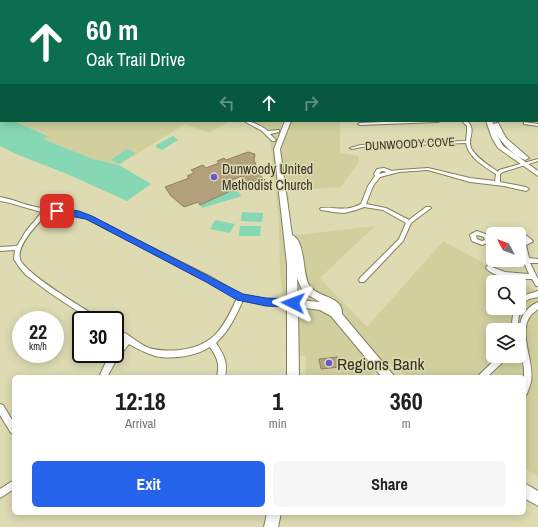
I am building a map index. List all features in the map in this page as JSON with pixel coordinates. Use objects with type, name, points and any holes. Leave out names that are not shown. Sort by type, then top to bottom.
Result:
[{"type":"main road","points":[[277,149],[273,146],[274,140],[282,122]]},
{"type":"main road","points":[[288,122],[277,149],[288,232],[293,303],[293,375]]},
{"type":"main road","points":[[489,122],[500,147],[538,168]]},
{"type":"main road","points":[[495,122],[497,130],[505,142],[538,174]]},
{"type":"main road","points":[[288,232],[294,241],[299,255],[305,286],[313,294],[334,305],[340,318]]},
{"type":"main road","points":[[293,303],[326,307],[335,313],[387,375]]},
{"type":"main road","points":[[526,491],[538,499]]},
{"type":"main road","points":[[271,527],[274,515]]},
{"type":"street","points":[[248,122],[267,133],[274,140]]},
{"type":"street","points":[[359,130],[360,122]]},
{"type":"street","points":[[465,122],[469,125],[470,130],[468,142],[470,151],[498,174]]},
{"type":"street","points":[[525,123],[538,125]]},
{"type":"street","points":[[267,133],[277,131]]},
{"type":"street","name":"DUNWOODY COVE","points":[[352,148],[361,146],[468,142]]},
{"type":"street","points":[[497,183],[498,174],[501,170],[538,160]]},
{"type":"street","points":[[363,205],[371,186],[378,176],[390,173],[428,169],[470,180],[497,183],[526,189]]},
{"type":"street","points":[[0,199],[16,202],[31,208],[68,212],[89,218],[209,279],[240,297],[266,302],[293,303]]},
{"type":"street","points":[[323,209],[339,211],[360,207],[363,205],[384,209],[409,222]]},
{"type":"street","points":[[362,280],[401,240],[409,222],[428,208]]},
{"type":"street","points":[[47,210],[36,221],[18,248],[17,260],[22,268],[70,304],[82,311]]},
{"type":"street","points":[[0,249],[18,248]]},
{"type":"street","points":[[538,261],[526,260],[538,284]]},
{"type":"street","points":[[489,268],[497,273],[509,276],[534,277]]},
{"type":"street","points":[[526,299],[538,294]]},
{"type":"street","points":[[124,336],[153,352],[192,352],[212,343],[230,322],[240,297]]},
{"type":"street","points":[[526,389],[530,384],[532,363],[525,340],[525,324],[530,311],[538,305]]},
{"type":"street","points":[[104,375],[116,352],[129,339]]},
{"type":"street","points":[[212,343],[220,355],[224,367],[222,375]]},
{"type":"street","points":[[484,375],[497,363]]},
{"type":"street","points":[[0,408],[12,427]]},
{"type":"street","points":[[0,494],[12,485]]},
{"type":"shaded area","points":[[16,122],[228,122],[209,133],[185,124],[119,165],[93,159],[43,139],[48,135]]},
{"type":"shaded area","points":[[244,122],[340,122],[340,153],[359,156],[359,162],[341,187],[286,191],[289,197],[288,236],[375,226],[320,278],[367,327],[443,241],[486,264],[486,267],[491,267],[506,275],[486,275],[486,315],[526,315],[526,286],[538,292],[538,477],[526,469],[526,375],[405,375],[394,364],[369,375],[305,375],[306,357],[285,350],[287,333],[280,272],[279,225],[270,138],[252,125]]},
{"type":"green space","points":[[0,122],[16,122],[48,136],[43,139],[93,159],[119,165],[151,184],[127,201],[0,146]]},
{"type":"green space","points":[[173,136],[178,140],[162,150],[156,147],[156,145]]},
{"type":"green space","points":[[127,149],[136,153],[119,164],[111,160]]},
{"type":"green space","points":[[234,190],[242,196],[202,208],[200,205],[225,191],[227,193]]},
{"type":"green space","points":[[242,212],[263,213],[262,222],[241,221]]},
{"type":"green space","points":[[215,220],[235,224],[230,233],[210,229]]},
{"type":"green space","points":[[240,226],[261,226],[260,236],[239,236]]},
{"type":"building","name":"Dunwoody United Methodist Church","points":[[248,152],[255,154],[255,171],[265,180],[250,182],[250,185],[243,185],[242,176],[230,181],[237,188],[200,205],[198,202],[184,207],[171,196],[165,187],[189,178],[187,176],[194,173],[191,170],[203,165],[206,168],[219,163],[217,161],[224,158],[226,160]]},
{"type":"building","name":"Regions Bank","points":[[338,357],[340,367],[321,369],[319,359]]},
{"type":"place","name":"Dunwoody United Methodist Church","points":[[214,177]]},
{"type":"place","name":"Regions Bank","points":[[329,363]]},
{"type":"route","points":[[57,211],[79,214],[89,218],[209,279],[240,297],[266,302],[293,303]]}]
